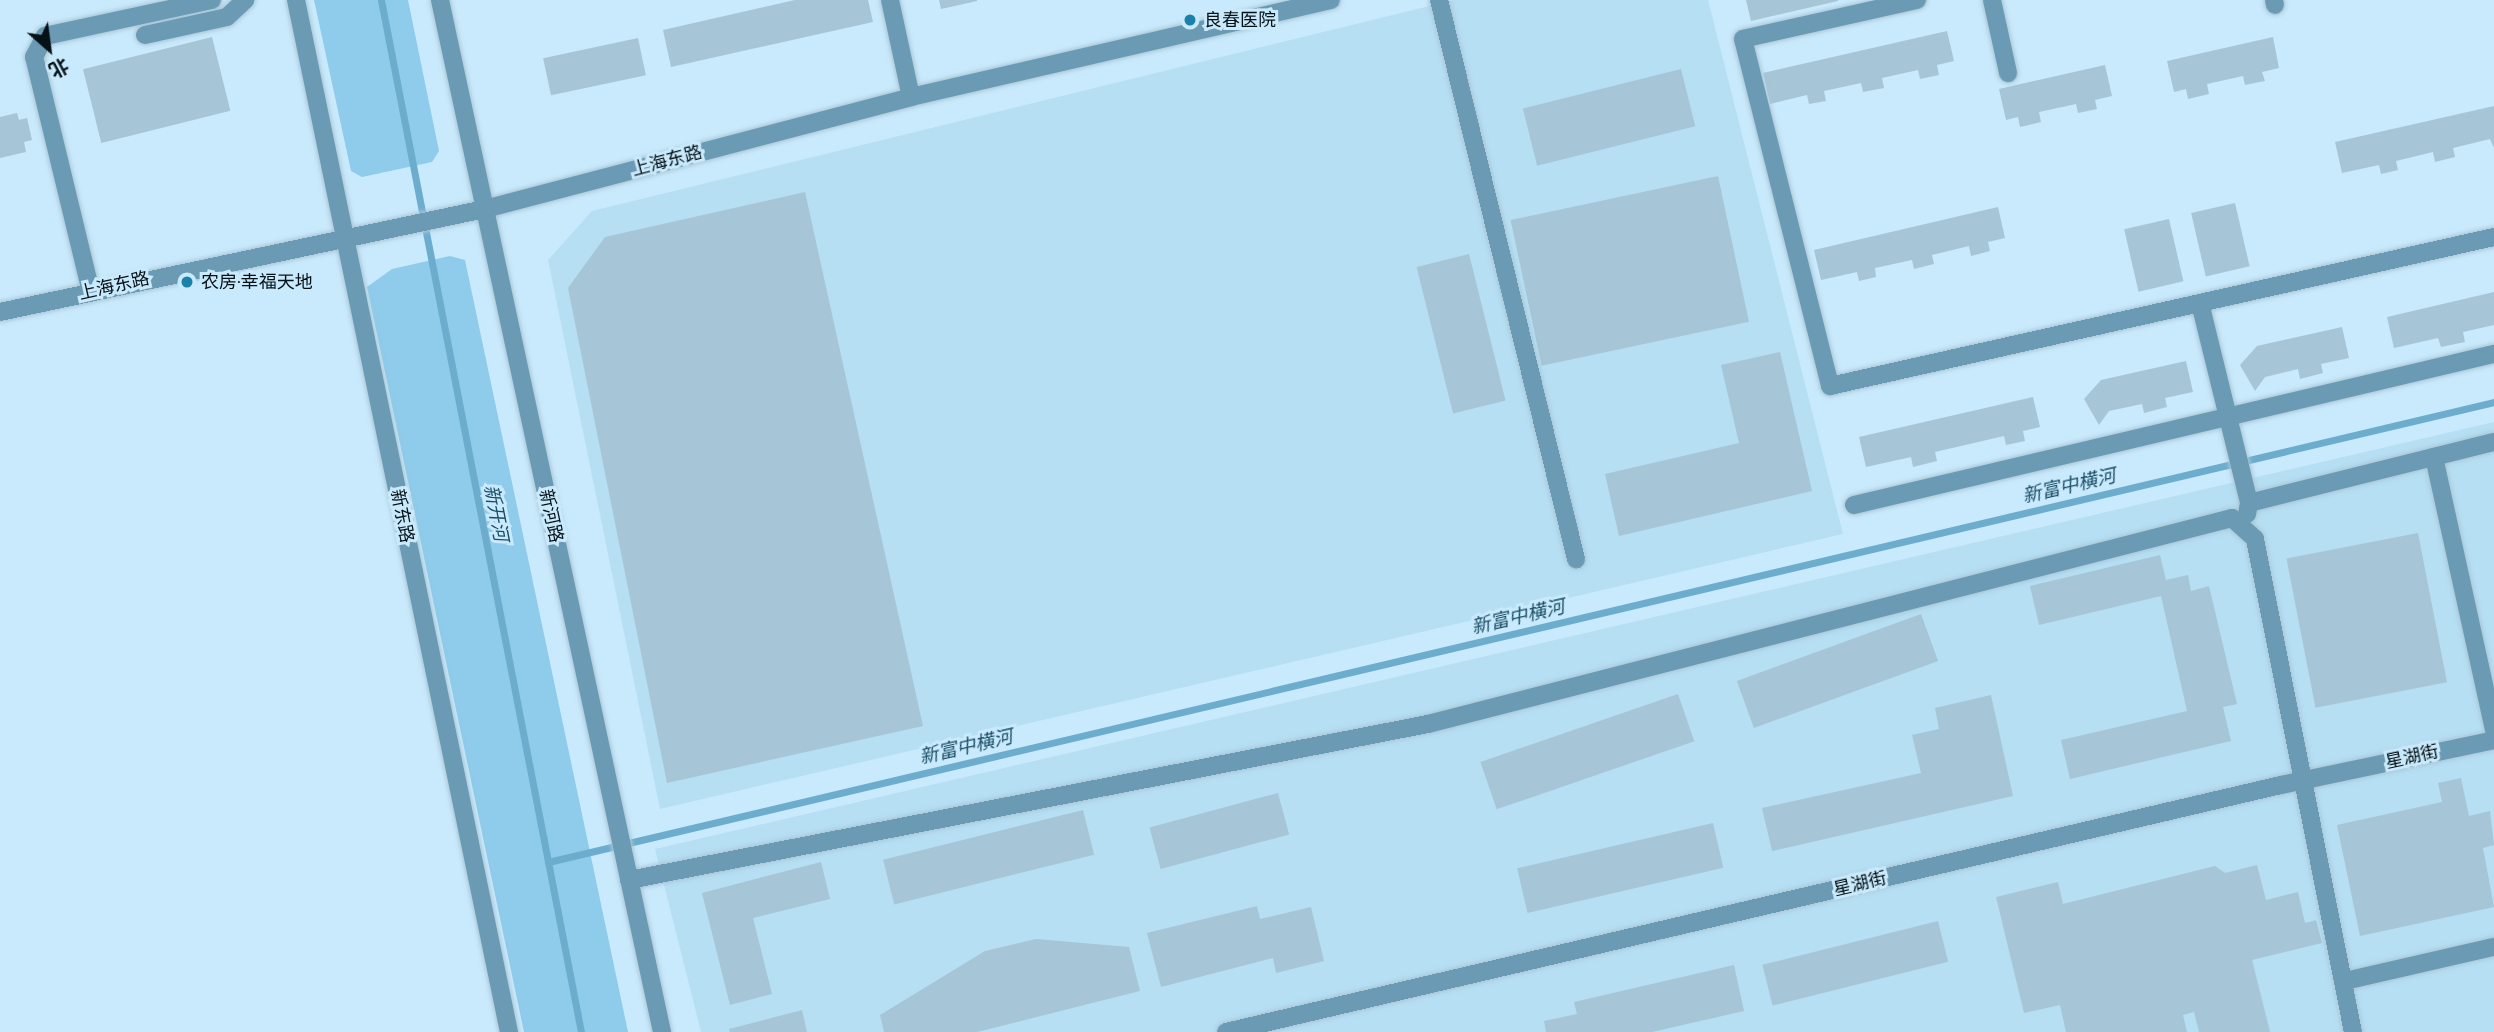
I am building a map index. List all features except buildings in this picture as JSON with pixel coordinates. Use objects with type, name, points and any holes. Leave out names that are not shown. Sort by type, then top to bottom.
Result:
[{"type":"street","points":[[91,292],[34,57],[45,36],[212,0]]},
{"type":"street","points":[[145,35],[227,17],[245,0]]},
{"type":"street","name":"新东路","points":[[296,0],[509,1032]]},
{"type":"street","name":"新河路","points":[[440,0],[662,1032]]},
{"type":"street","points":[[890,0],[911,97]]},
{"type":"street","name":"上海东路","points":[[0,312],[346,236],[485,209],[911,97],[1331,0]]},
{"type":"street","points":[[1439,0],[1576,559]]},
{"type":"street","points":[[1917,0],[1743,38],[1830,386],[2494,237]]},
{"type":"street","points":[[1992,0],[2008,73]]},
{"type":"street","points":[[2200,303],[2247,495],[2244,529]]},
{"type":"street","points":[[1854,505],[2494,354]]},
{"type":"street","points":[[2247,495],[2494,442]]},
{"type":"street","points":[[2434,457],[2494,731]]},
{"type":"street","points":[[629,880],[1427,724],[2232,518],[2255,540],[2302,781],[2345,981],[2353,1032]]},
{"type":"street","name":"星湖街","points":[[1226,1032],[2302,781],[2494,740]]},
{"type":"street","points":[[2345,981],[2494,947]]},
{"type":"shaded area","points":[[314,0],[408,0],[439,151],[432,162],[362,177],[351,171]]},
{"type":"shaded area","points":[[1454,0],[1708,0],[1843,534],[660,809],[548,260],[592,211]]},
{"type":"shaded area","points":[[450,256],[465,260],[628,1032],[524,1032],[367,287],[392,269]]},
{"type":"shaded area","points":[[2494,422],[2494,1032],[701,1032],[655,849]]},
{"type":"waterway","name":"新开河","points":[[381,0],[581,1032]]},
{"type":"waterway","name":"新富中横河","points":[[548,862],[2494,402]]},
{"type":"place","name":"良春医院","points":[[1190,20]]},
{"type":"place","name":"农房·幸福天地","points":[[187,282]]}]
